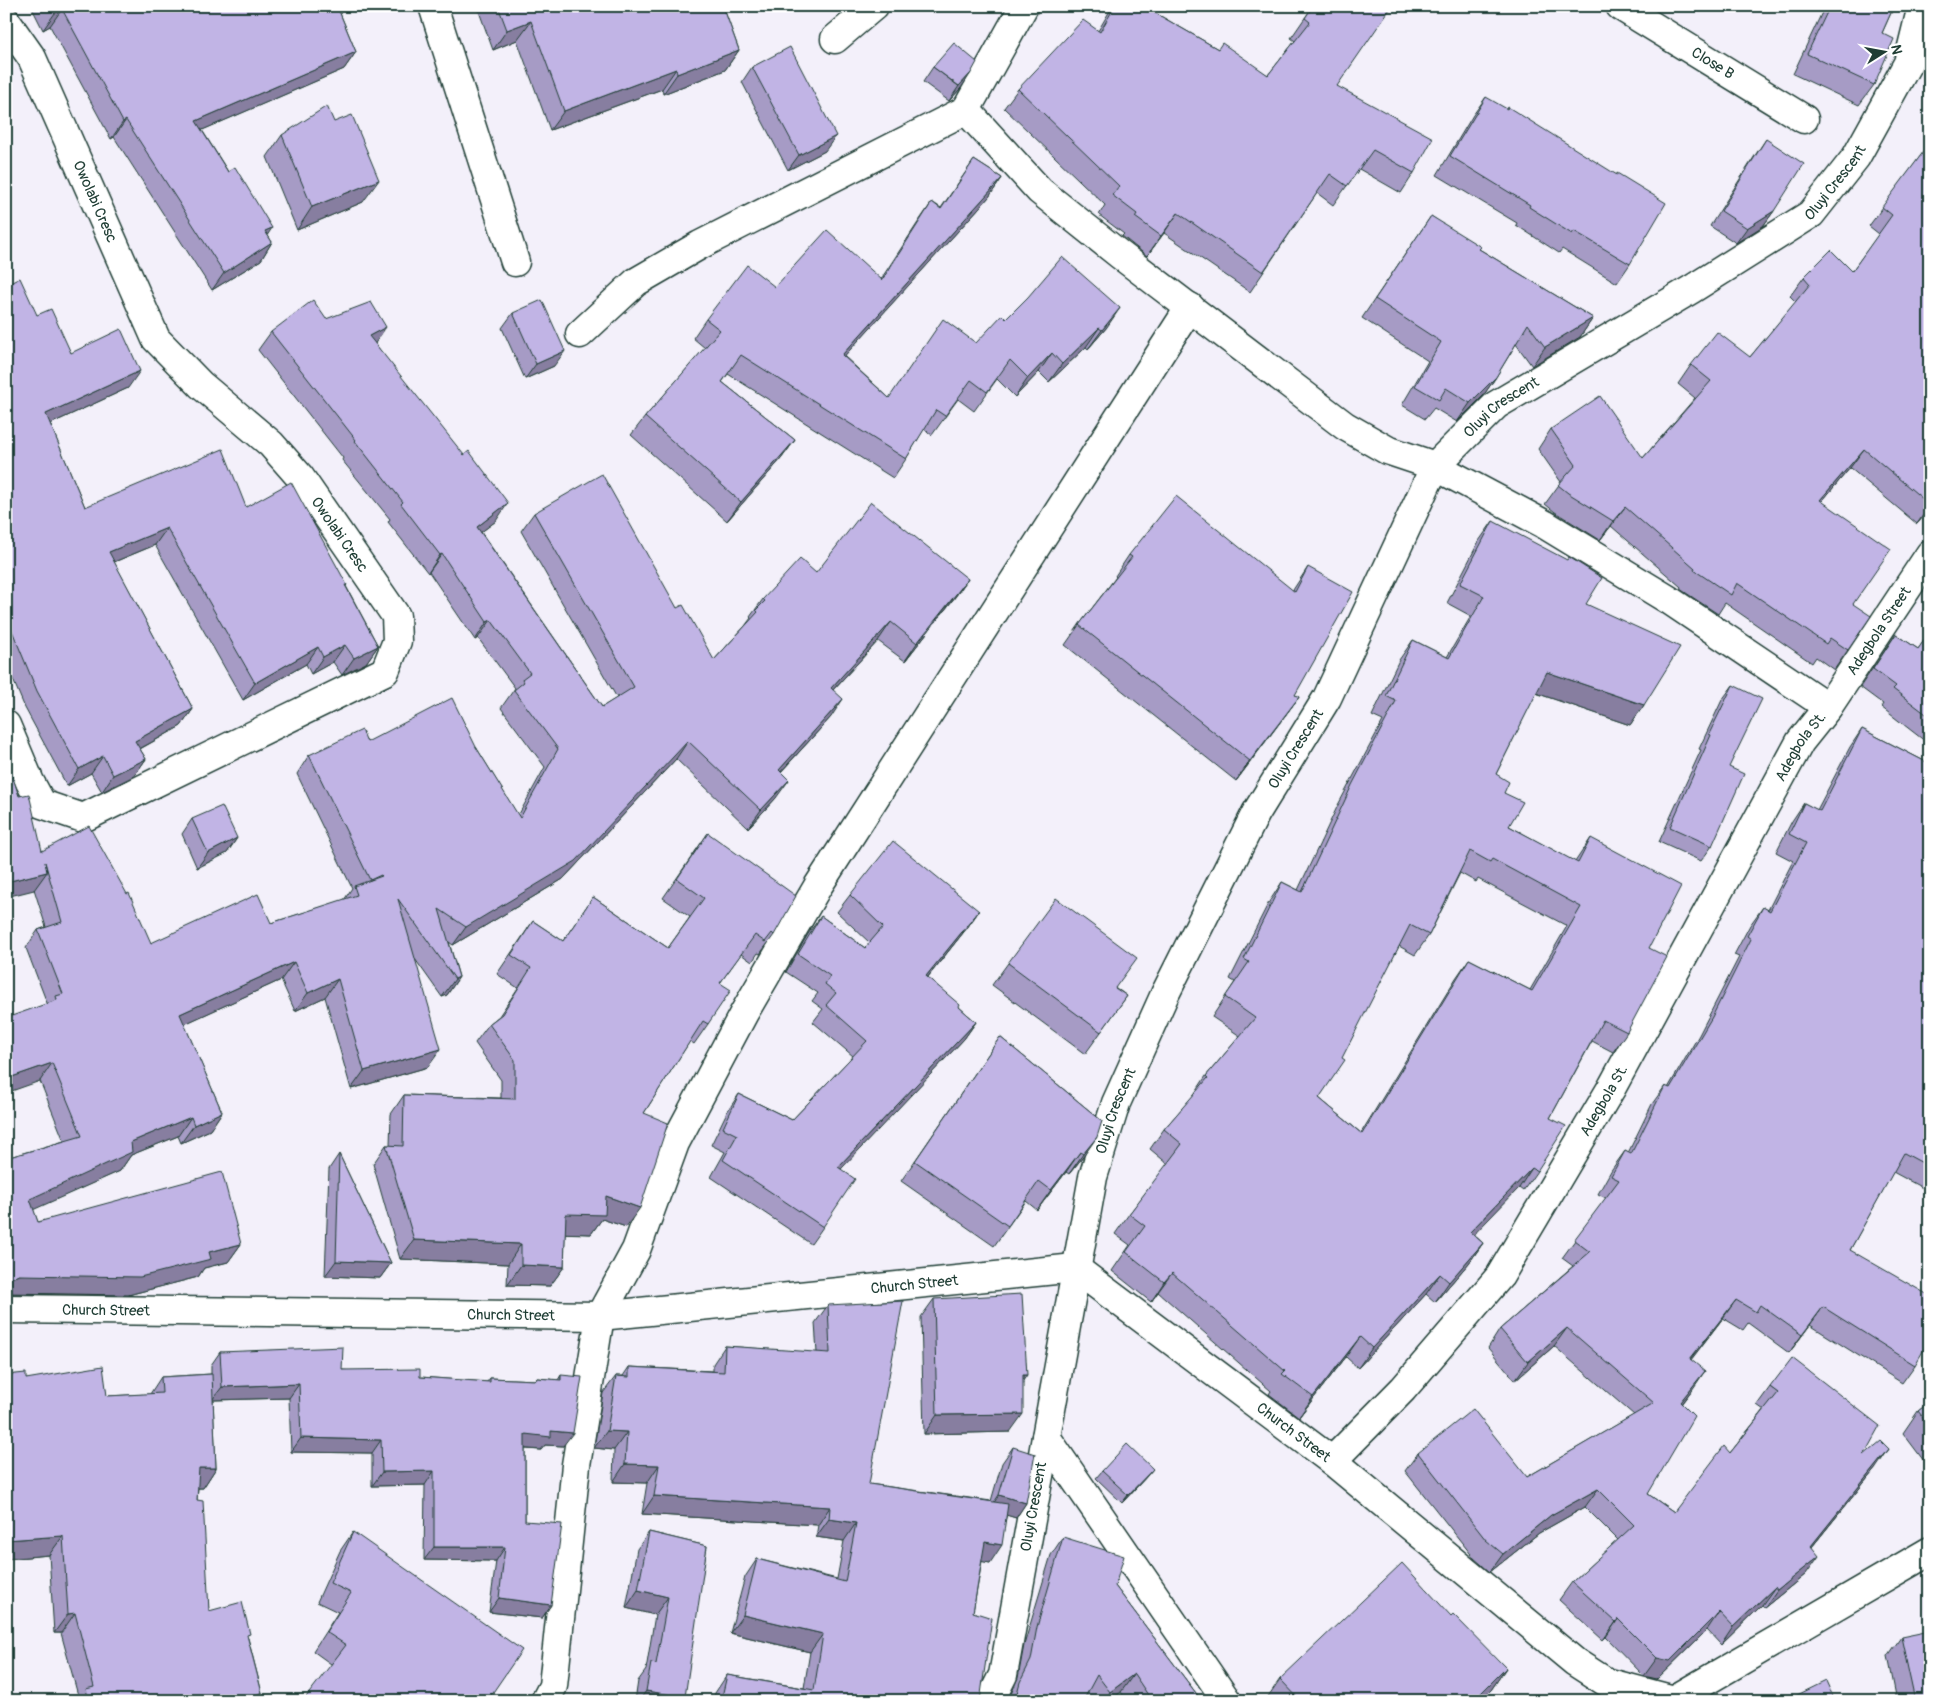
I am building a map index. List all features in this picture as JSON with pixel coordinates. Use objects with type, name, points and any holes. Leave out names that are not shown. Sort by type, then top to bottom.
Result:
[{"type":"street","points":[[433,6],[515,262]]},
{"type":"street","points":[[835,39],[874,6]]},
{"type":"street","points":[[580,334],[636,282],[700,245],[966,110],[1024,6]]},
{"type":"street","name":"Close B","points":[[1620,6],[1804,119]]},
{"type":"street","name":"Oluyi Crescent","points":[[990,1701],[1003,1675],[1075,1268],[1093,1177],[1116,1102],[1160,1003],[1256,813],[1327,698],[1435,466],[1496,405],[1636,323],[1812,214],[1856,157],[1908,63],[1922,6]]},
{"type":"street","name":"Owolabi Cresc","points":[[6,21],[32,58],[156,339],[200,385],[271,444],[300,477],[396,616],[397,641],[385,671],[83,818],[42,804],[30,782],[6,725]]},
{"type":"street","points":[[966,110],[1040,191],[1346,426],[1387,450],[1435,466],[1544,524],[1669,600],[1828,707]]},
{"type":"street","points":[[545,1701],[553,1686],[576,1465],[600,1316],[636,1250],[676,1143],[744,1013],[813,895],[1190,308]]},
{"type":"street","name":"Adegbola Street","points":[[1828,707],[1930,554]]},
{"type":"street","name":"Adegbola St.","points":[[1332,1462],[1403,1390],[1500,1276],[1612,1087],[1800,742],[1828,707]]},
{"type":"street","name":"Church Street","points":[[6,1309],[600,1316],[1075,1268],[1332,1462],[1576,1662],[1606,1682],[1676,1700]]},
{"type":"street","points":[[1046,1437],[1227,1701]]},
{"type":"street","points":[[1676,1700],[1930,1550]]},
{"type":"building","points":[[52,6],[337,6],[356,52],[196,121],[228,172],[235,167],[272,228],[265,231],[272,242],[224,273],[126,120],[123,122],[62,9],[55,13]]},
{"type":"building","points":[[498,6],[723,6],[739,50],[677,74],[676,69],[564,111],[531,21],[507,30]]},
{"type":"building","points":[[1115,6],[1143,6],[1218,49],[1222,43],[1268,75],[1310,22],[1305,18],[1313,6],[1392,6],[1337,86],[1433,138],[1414,173],[1373,150],[1347,186],[1330,174],[1263,272],[1178,213],[1161,236],[1135,217],[1137,214],[1112,195],[1119,186],[1018,89],[1083,20],[1100,32]]},
{"type":"building","points":[[1830,6],[1894,6],[1882,33],[1894,39],[1874,85],[1807,54]]},
{"type":"building","points":[[954,43],[977,62],[971,73],[959,86],[933,67]]},
{"type":"building","points":[[790,47],[836,136],[799,155],[752,67]]},
{"type":"building","points":[[1486,97],[1507,109],[1508,107],[1617,175],[1617,173],[1666,203],[1630,264],[1574,231],[1572,234],[1529,207],[1530,205],[1450,156]]},
{"type":"building","points":[[327,106],[334,122],[352,115],[379,180],[312,207],[282,135]]},
{"type":"building","points":[[1766,139],[1804,164],[1774,211],[1747,228],[1721,211]]},
{"type":"building","points":[[1930,143],[1930,505],[1864,449],[1820,500],[1891,549],[1853,604],[1871,616],[1848,650],[1830,638],[1826,644],[1737,583],[1731,595],[1694,570],[1695,568],[1625,507],[1613,521],[1568,493],[1558,485],[1576,465],[1551,429],[1600,396],[1643,458],[1711,381],[1691,365],[1717,332],[1750,357],[1810,284],[1804,277],[1831,250],[1852,271],[1892,215],[1882,207]]},
{"type":"building","points":[[974,160],[1002,178],[842,355],[889,398],[943,319],[976,343],[1002,315],[1006,319],[1028,297],[1062,257],[1120,308],[1102,330],[1099,328],[1062,364],[1052,353],[1028,378],[1010,360],[987,392],[971,380],[945,416],[936,410],[906,459],[741,355],[722,382],[795,440],[741,502],[645,417],[720,330],[706,319],[747,265],[775,287],[827,230],[882,280],[932,202],[941,209]]},
{"type":"building","points":[[1431,216],[1481,247],[1479,249],[1593,318],[1545,347],[1528,324],[1496,377],[1470,403],[1446,388],[1439,400],[1415,386],[1441,342],[1375,299]]},
{"type":"building","points":[[20,278],[37,315],[51,309],[71,353],[121,329],[140,371],[46,414],[85,507],[223,449],[246,507],[291,482],[378,646],[354,658],[345,645],[323,657],[318,647],[255,683],[167,528],[109,552],[193,709],[135,741],[146,759],[113,775],[103,756],[79,769],[37,691],[6,616],[6,285]]},
{"type":"building","points":[[313,300],[326,319],[371,302],[386,327],[369,336],[464,455],[469,451],[508,503],[477,527],[602,707],[634,687],[534,513],[602,474],[677,608],[683,605],[714,660],[758,612],[756,610],[765,601],[763,599],[800,559],[816,573],[871,502],[968,579],[917,643],[891,622],[831,688],[843,699],[779,770],[789,780],[761,810],[688,741],[576,861],[466,927],[439,909],[459,977],[455,979],[398,899],[441,1049],[364,1071],[338,979],[308,993],[294,962],[180,1014],[222,1112],[194,1125],[191,1117],[131,1142],[132,1152],[30,1199],[38,1222],[222,1172],[241,1244],[209,1252],[211,1259],[140,1277],[19,1275],[11,1278],[6,1283],[6,1158],[82,1136],[52,1063],[6,1079],[6,1018],[57,1000],[56,996],[63,994],[38,930],[62,922],[45,862],[47,872],[6,882],[6,757],[19,796],[29,794],[42,851],[89,826],[127,894],[129,893],[151,943],[258,894],[271,923],[357,895],[354,886],[382,876],[370,880],[309,755],[362,730],[367,742],[452,698],[476,747],[520,818],[558,749],[514,690],[524,682],[522,679],[530,673],[491,620],[487,622],[442,554],[440,555],[401,504],[403,502],[271,332]]},
{"type":"building","points":[[542,300],[565,351],[536,364],[513,313]]},
{"type":"building","points":[[1176,496],[1295,592],[1308,567],[1353,592],[1295,695],[1299,697],[1250,761],[1079,625],[1132,557],[1129,555]]},
{"type":"building","points":[[1493,521],[1567,560],[1569,557],[1602,578],[1586,604],[1680,647],[1644,705],[1547,672],[1496,774],[1509,782],[1504,793],[1523,802],[1509,826],[1578,863],[1591,838],[1681,886],[1649,948],[1667,957],[1627,1032],[1603,1020],[1550,1118],[1566,1126],[1537,1171],[1532,1168],[1470,1232],[1483,1243],[1449,1282],[1440,1274],[1372,1348],[1360,1337],[1313,1397],[1282,1374],[1285,1371],[1172,1273],[1164,1282],[1126,1252],[1145,1226],[1129,1214],[1182,1144],[1164,1129],[1208,1078],[1206,1076],[1255,1018],[1225,997],[1249,962],[1244,959],[1282,882],[1302,892],[1352,785],[1396,701],[1386,696],[1413,640],[1449,658],[1484,596],[1460,584]],"holes":[[[1470,851],[1490,862],[1492,859],[1581,907],[1532,991],[1469,959],[1362,1134],[1319,1098],[1345,1060],[1342,1058],[1410,925],[1429,935]]]},
{"type":"building","points":[[1930,632],[1930,717],[1893,689],[1896,686],[1873,669],[1896,634],[1918,649]]},
{"type":"building","points":[[1733,685],[1762,699],[1729,767],[1744,774],[1712,846],[1670,827],[1711,735],[1709,734]]},
{"type":"building","points":[[1862,729],[1930,764],[1930,1167],[1904,1153],[1850,1250],[1930,1296],[1930,1339],[1915,1365],[1823,1307],[1802,1335],[1760,1305],[1756,1312],[1736,1300],[1690,1359],[1705,1371],[1680,1402],[1694,1416],[1648,1494],[1674,1512],[1724,1446],[1730,1453],[1778,1393],[1770,1387],[1792,1358],[1880,1426],[1864,1455],[1881,1441],[1889,1449],[1811,1546],[1819,1556],[1777,1590],[1775,1587],[1733,1627],[1719,1612],[1670,1661],[1657,1658],[1618,1619],[1616,1622],[1572,1582],[1634,1525],[1598,1489],[1551,1515],[1503,1554],[1486,1540],[1418,1453],[1473,1409],[1527,1477],[1654,1403],[1567,1328],[1528,1362],[1500,1329],[1590,1252],[1574,1240],[1619,1180],[1611,1176],[1625,1151],[1631,1154],[1665,1086],[1670,1088],[1712,1017],[1751,939],[1747,936],[1763,907],[1770,911],[1806,843],[1789,834],[1804,803],[1820,811]]},
{"type":"building","points":[[222,806],[237,838],[208,853],[192,819]]},
{"type":"building","points":[[708,833],[796,896],[774,935],[772,933],[765,942],[755,935],[720,983],[731,990],[708,1024],[703,1021],[644,1113],[668,1123],[640,1208],[606,1196],[605,1215],[566,1214],[564,1267],[521,1265],[521,1244],[414,1240],[386,1145],[403,1146],[404,1095],[515,1099],[515,1060],[489,1024],[502,1014],[531,968],[511,955],[533,921],[563,941],[593,897],[668,948],[704,898],[677,879]]},
{"type":"building","points":[[893,841],[979,911],[926,976],[960,1005],[959,1007],[976,1022],[838,1167],[855,1179],[823,1227],[723,1160],[737,1135],[723,1128],[739,1094],[792,1120],[867,1041],[826,1005],[836,993],[825,984],[830,976],[798,954],[821,916],[865,948],[883,927],[850,895]]},
{"type":"building","points":[[1056,898],[1137,958],[1115,988],[1127,996],[1101,1032],[1008,963]]},
{"type":"building","points":[[1000,1037],[1102,1121],[1097,1137],[1083,1154],[1080,1152],[1051,1190],[1039,1181],[1008,1226],[915,1161]]},
{"type":"building","points":[[339,1154],[391,1263],[336,1261]]},
{"type":"building","points":[[1022,1294],[1027,1375],[1023,1375],[1023,1414],[937,1415],[934,1299]]},
{"type":"building","points":[[903,1301],[869,1484],[1008,1504],[1002,1545],[985,1542],[973,1612],[992,1618],[980,1701],[721,1701],[727,1675],[814,1690],[823,1634],[743,1615],[757,1559],[845,1582],[856,1523],[829,1519],[830,1507],[654,1496],[659,1465],[625,1464],[627,1432],[607,1431],[616,1376],[629,1377],[629,1367],[724,1372],[725,1346],[830,1353],[828,1305]]},
{"type":"building","points":[[343,1347],[342,1370],[420,1369],[420,1377],[490,1382],[490,1378],[561,1380],[561,1375],[582,1377],[573,1433],[551,1431],[551,1437],[525,1434],[525,1521],[562,1524],[551,1605],[499,1598],[505,1547],[434,1547],[434,1471],[382,1472],[381,1440],[301,1438],[299,1384],[222,1387],[220,1352]]},
{"type":"building","points":[[103,1366],[107,1396],[162,1393],[161,1377],[212,1374],[216,1468],[199,1468],[197,1500],[203,1501],[209,1611],[242,1602],[250,1634],[247,1635],[262,1693],[234,1701],[89,1701],[86,1689],[94,1687],[75,1613],[68,1614],[63,1536],[6,1540],[6,1375],[26,1373],[26,1379]]},
{"type":"building","points":[[1930,1402],[1930,1426],[1918,1411]]},
{"type":"building","points":[[1127,1444],[1153,1469],[1128,1495],[1102,1471]]},
{"type":"building","points":[[1013,1447],[1035,1454],[1026,1503],[999,1495]]},
{"type":"building","points":[[353,1532],[522,1650],[487,1701],[303,1701],[346,1645],[326,1632],[351,1593],[330,1583]]},
{"type":"building","points":[[649,1532],[707,1546],[685,1697],[646,1691],[651,1663],[656,1664],[668,1597],[638,1590]]},
{"type":"building","points":[[1063,1537],[1124,1556],[1115,1586],[1202,1701],[1152,1701],[1134,1674],[1110,1692],[1097,1675],[1083,1701],[1015,1701],[1020,1682],[1031,1660],[1037,1627]]},
{"type":"building","points":[[1402,1563],[1451,1616],[1453,1614],[1506,1668],[1473,1701],[1301,1701],[1280,1679]]},
{"type":"building","points":[[1930,1631],[1930,1701],[1915,1701],[1901,1637]]},
{"type":"building","points":[[1826,1681],[1835,1701],[1785,1701]]}]
